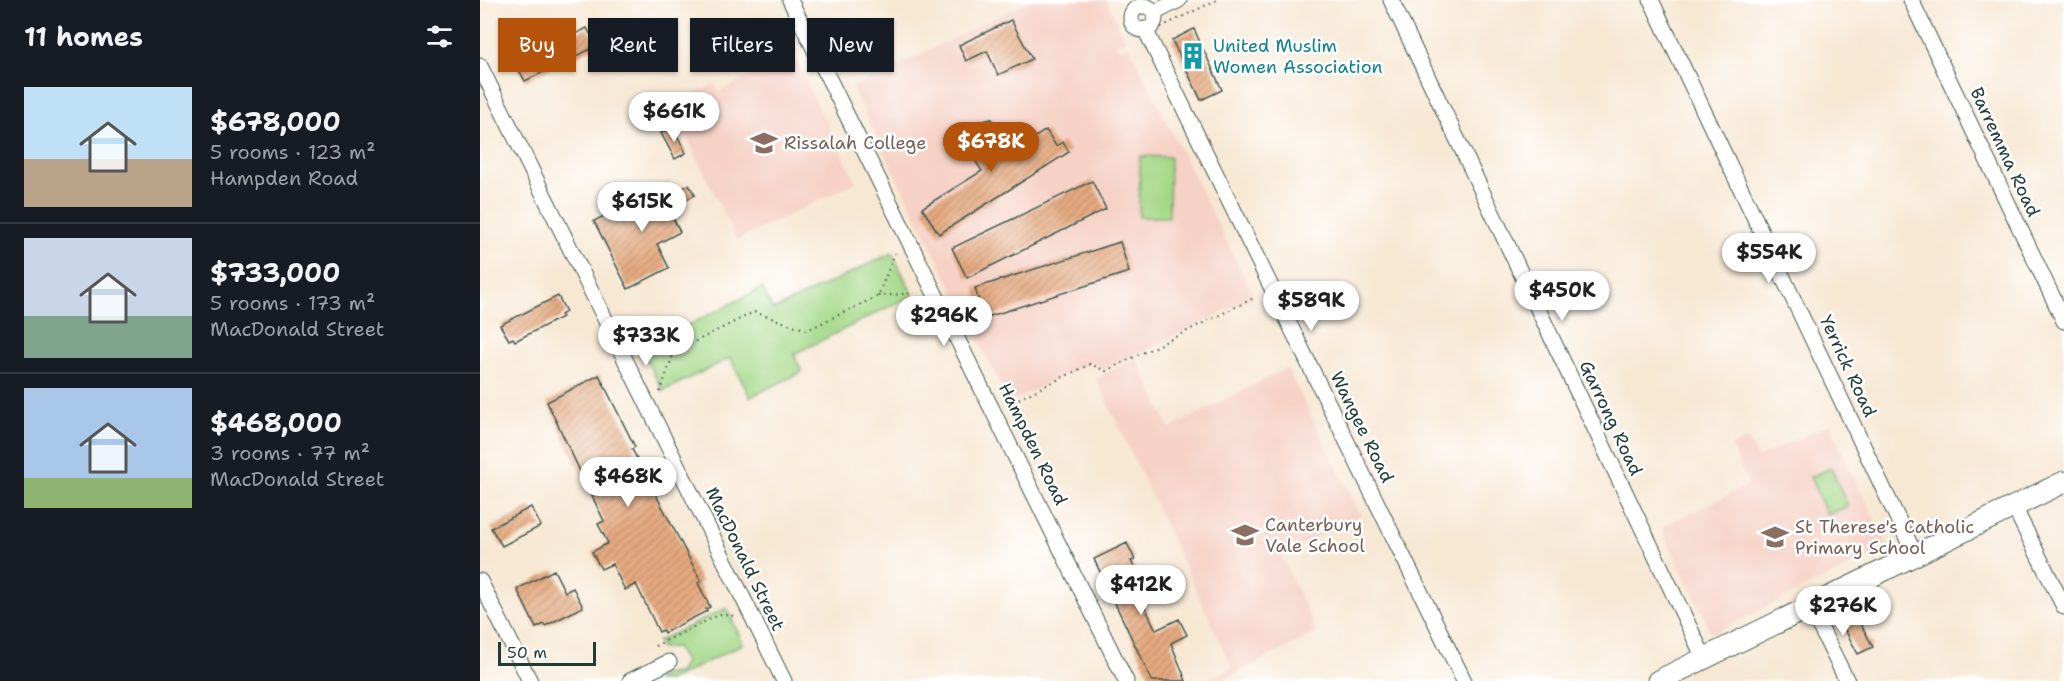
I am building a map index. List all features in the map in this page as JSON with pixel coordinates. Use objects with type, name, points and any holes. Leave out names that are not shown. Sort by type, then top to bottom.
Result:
[{"type":"main road","points":[[1658,681],[2064,482]]},
{"type":"street","name":"Hampden Road","points":[[790,0],[1126,681]]},
{"type":"street","points":[[1145,29],[1179,0]]},
{"type":"street","name":"Garrong Road","points":[[1391,0],[1704,658]]},
{"type":"street","name":"Yerrick Road","points":[[1651,0],[1915,555]]},
{"type":"street","name":"Barremma Road","points":[[1911,0],[2064,321]]},
{"type":"street","points":[[1133,4],[1146,6],[1158,20]]},
{"type":"street","name":"Wangee Road","points":[[1133,4],[1133,23],[1138,28],[1145,29],[1464,681]]},
{"type":"street","name":"MacDonald Street","points":[[480,66],[784,681]]},
{"type":"street","points":[[2014,507],[2064,607]]},
{"type":"street","points":[[480,581],[530,681]]},
{"type":"street","points":[[1810,607],[1847,681]]},
{"type":"street","points":[[630,681],[669,662]]},
{"type":"path","points":[[1158,20],[1217,0]]},
{"type":"path","points":[[878,296],[895,253]]},
{"type":"path","points":[[641,352],[674,352],[753,312],[807,330],[878,296],[915,293]]},
{"type":"path","points":[[1008,404],[1090,364],[1106,371],[1256,297]]},
{"type":"path","points":[[660,392],[674,352]]},
{"type":"path","points":[[655,646],[722,614],[735,616]]},
{"type":"shaded area","points":[[1032,0],[1106,0],[1126,40],[1115,43],[1120,50],[1129,46],[1254,297],[1105,370],[1090,363],[1009,402],[852,88],[885,72],[894,72],[894,67]]},
{"type":"shaded area","name":"Rissalah College","points":[[795,59],[856,182],[737,240],[671,105],[714,84],[719,92],[759,72],[795,72]]},
{"type":"shaded area","name":"Canterbury Vale School","points":[[1136,359],[1170,428],[1287,368],[1361,515],[1281,555],[1317,632],[1221,681],[1204,681],[1232,667],[1096,378]]},
{"type":"shaded area","name":"St Therese's Catholic Primary School","points":[[1829,424],[1888,547],[1712,634],[1661,527],[1749,485],[1731,446],[1748,439],[1757,458]]},
{"type":"green space","points":[[1140,156],[1170,157],[1169,217],[1139,217]]},
{"type":"green space","points":[[892,253],[913,295],[794,354],[802,372],[750,397],[730,358],[663,391],[641,349],[762,288],[773,310]]},
{"type":"green space","points":[[1831,468],[1848,506],[1827,515],[1810,477]]},
{"type":"green space","points":[[727,608],[743,644],[669,681],[656,681],[660,676],[680,672],[685,661],[676,647],[661,648],[658,641]]},
{"type":"building","points":[[1011,20],[1032,59],[998,75],[987,51],[966,61],[959,45]]},
{"type":"building","points":[[587,28],[588,30],[588,50],[576,56],[576,34]]},
{"type":"building","name":"United Muslim Women Association","points":[[1194,29],[1222,90],[1201,100],[1172,40]]},
{"type":"building","points":[[520,72],[544,72],[525,81]]},
{"type":"building","points":[[992,119],[1001,159],[1046,130],[1056,146],[1063,142],[1069,152],[939,234],[922,208],[982,171],[954,128]]},
{"type":"building","points":[[673,127],[686,153],[675,159],[661,133]]},
{"type":"building","points":[[1092,181],[1106,209],[967,278],[952,248]]},
{"type":"building","points":[[668,183],[673,193],[689,185],[695,195],[668,208],[680,232],[657,244],[669,268],[628,289],[594,221]]},
{"type":"building","points":[[1120,242],[1129,272],[984,318],[975,288]]},
{"type":"building","points":[[558,296],[566,312],[561,315],[562,317],[515,341],[513,338],[509,340],[500,325]]},
{"type":"building","points":[[599,375],[635,447],[632,449],[701,581],[698,583],[710,607],[706,609],[707,611],[664,633],[663,630],[659,632],[636,584],[625,590],[612,564],[601,569],[592,552],[608,543],[598,524],[604,521],[547,402]]},
{"type":"building","points":[[531,507],[541,526],[502,546],[491,528]]},
{"type":"building","points":[[1127,543],[1135,560],[1131,561],[1151,601],[1144,605],[1156,630],[1179,619],[1187,635],[1171,643],[1186,681],[1152,681],[1094,559]]},
{"type":"building","points":[[554,570],[565,592],[573,588],[583,607],[545,626],[544,624],[536,628],[517,589]]},
{"type":"building","points":[[1858,619],[1873,647],[1858,654],[1843,626]]},
{"type":"place","name":"United Muslim Women Association","points":[[1193,56]]},
{"type":"place","name":"Rissalah College","points":[[764,143]]},
{"type":"place","name":"Canterbury Vale School","points":[[1245,535]]},
{"type":"place","name":"St Therese's Catholic Primary School","points":[[1775,537]]}]
